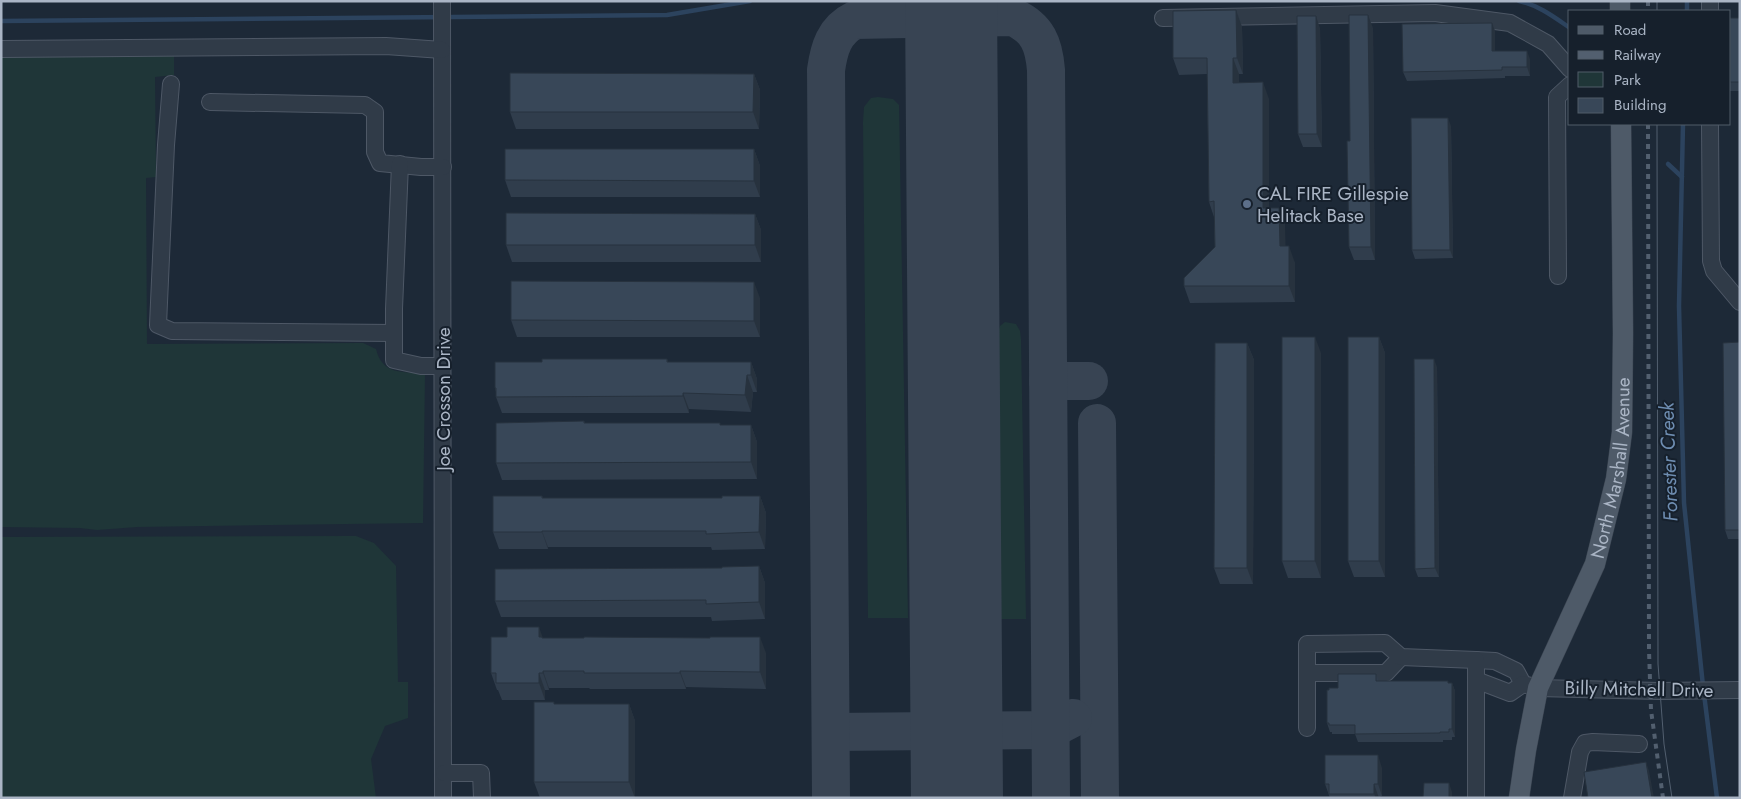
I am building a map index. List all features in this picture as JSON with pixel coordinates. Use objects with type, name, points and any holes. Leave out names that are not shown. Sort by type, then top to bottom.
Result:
[{"type":"main road","name":"North Marshall Avenue","points":[[1519,798],[1526,750],[1530,686],[1595,564],[1616,479],[1622,432],[1623,363],[1621,125]]},
{"type":"street","name":"Joe Crosson Drive","points":[[442,4],[444,798]]},
{"type":"street","points":[[1164,18],[1444,15],[1510,23],[1548,44],[1568,67]]},
{"type":"street","points":[[1,49],[442,45]]},
{"type":"street","points":[[171,84],[166,146],[158,325],[172,331],[394,333]]},
{"type":"street","points":[[1558,276],[1557,97],[1568,88]]},
{"type":"street","points":[[210,102],[365,105],[375,112],[376,152],[380,163],[443,167]]},
{"type":"street","points":[[1710,125],[1711,261],[1714,270],[1740,302]]},
{"type":"street","points":[[400,164],[394,360],[421,366],[443,366]]},
{"type":"street","points":[[1307,728],[1307,644],[1385,643],[1401,657],[1495,661],[1516,670],[1530,686]]},
{"type":"street","points":[[1307,673],[1386,673],[1401,657]]},
{"type":"street","points":[[1476,660],[1476,798]]},
{"type":"street","name":"Billy Mitchell Drive","points":[[1476,680],[1510,693],[1530,686],[1739,690]]},
{"type":"street","points":[[1572,798],[1580,752],[1586,743],[1639,744]]},
{"type":"street","points":[[444,773],[481,773],[482,798]]},
{"type":"green space","points":[[1,54],[174,54],[174,75],[155,77],[156,177],[146,178],[147,344],[363,343],[376,349],[383,364],[388,368],[401,372],[425,373],[423,523],[137,527],[97,530],[1,527]]},
{"type":"green space","points":[[871,98],[893,99],[899,105],[908,618],[868,618],[863,122],[864,107]]},
{"type":"green space","points":[[1005,322],[1016,324],[1020,331],[1021,339],[1026,619],[997,619],[996,338],[1000,326]]},
{"type":"green space","points":[[356,536],[374,543],[396,566],[398,682],[408,682],[408,718],[385,726],[371,759],[376,798],[1,798],[1,537]]},
{"type":"building","points":[[1236,10],[1237,58],[1233,58],[1233,83],[1263,82],[1263,208],[1279,208],[1280,246],[1289,246],[1289,286],[1184,286],[1184,278],[1215,247],[1214,201],[1209,202],[1207,58],[1173,58],[1173,11]]},
{"type":"building","points":[[1349,15],[1368,15],[1371,247],[1349,247],[1347,141],[1350,141]]},
{"type":"building","points":[[1297,16],[1316,16],[1317,134],[1298,134]]},
{"type":"building","points":[[1731,18],[1740,18],[1740,82],[1731,82]]},
{"type":"building","points":[[1492,23],[1492,51],[1527,51],[1527,67],[1502,67],[1502,70],[1403,72],[1402,24]]},
{"type":"building","points":[[510,73],[754,74],[753,112],[510,112]]},
{"type":"building","points":[[1411,118],[1448,118],[1450,250],[1412,250]]},
{"type":"building","points":[[505,149],[754,149],[754,181],[505,180]]},
{"type":"building","points":[[506,213],[755,214],[755,245],[506,245]]},
{"type":"building","points":[[511,281],[754,282],[754,321],[511,320]]},
{"type":"building","points":[[1282,337],[1315,337],[1315,561],[1282,561]]},
{"type":"building","points":[[1348,337],[1379,337],[1379,561],[1348,561]]},
{"type":"building","points":[[1740,342],[1740,530],[1725,530],[1723,343]]},
{"type":"building","points":[[1215,343],[1247,343],[1247,568],[1214,568]]},
{"type":"building","points":[[542,359],[667,359],[667,362],[751,362],[751,375],[747,375],[745,395],[683,393],[683,396],[496,397],[495,362],[542,362]]},
{"type":"building","points":[[1414,359],[1434,359],[1435,568],[1415,569]]},
{"type":"building","points":[[584,421],[584,423],[720,423],[720,425],[751,425],[751,462],[496,463],[496,423]]},
{"type":"building","points":[[493,496],[542,496],[542,498],[722,498],[722,496],[760,496],[759,532],[706,534],[706,531],[493,532]]},
{"type":"building","points":[[759,566],[759,602],[706,604],[706,600],[495,601],[495,569],[722,568]]},
{"type":"building","points":[[507,627],[539,627],[539,637],[542,638],[760,637],[760,672],[584,673],[584,671],[543,671],[543,673],[539,673],[539,683],[496,683],[496,673],[491,673],[491,637],[507,637]]},
{"type":"building","points":[[1338,674],[1376,674],[1376,681],[1448,681],[1448,683],[1452,683],[1452,729],[1449,729],[1449,732],[1440,733],[1355,734],[1355,725],[1329,725],[1327,723],[1327,690],[1329,688],[1338,688]]},
{"type":"building","points":[[534,702],[554,702],[554,704],[629,704],[629,782],[534,782]]},
{"type":"building","points":[[1325,755],[1378,755],[1378,784],[1374,784],[1374,794],[1329,794],[1329,784],[1325,784]]},
{"type":"building","points":[[1646,762],[1652,798],[1588,798],[1584,772]]},
{"type":"building","points":[[1424,783],[1449,783],[1449,798],[1423,798]]},
{"type":"waterway","points":[[1,21],[667,15],[750,1]]},
{"type":"waterway","points":[[1519,1],[1539,8],[1568,27]]},
{"type":"waterway","name":"Forester Creek","points":[[1687,1],[1687,10]]},
{"type":"waterway","name":"Forester Creek","points":[[1683,125],[1679,306],[1684,503],[1703,686]]},
{"type":"waterway","points":[[1668,164],[1682,177]]},
{"type":"waterway","name":"Forester Creek","points":[[1704,694],[1717,798]]},
{"type":"taxiway","points":[[831,798],[826,70],[829,55],[837,35],[855,20],[1013,17],[1028,26],[1038,38],[1044,53],[1046,70],[1051,798]]},
{"type":"taxiway","points":[[1048,381],[1089,381]]},
{"type":"taxiway","points":[[1097,423],[1100,798]]},
{"type":"taxiway","points":[[831,732],[1050,730],[1073,718]]},
{"type":"runway","points":[[951,1],[957,798]]},
{"type":"tram line","points":[[1657,1],[1657,10]]},
{"type":"tram line","points":[[1657,125],[1658,664],[1664,744],[1672,798]]},
{"type":"railway","points":[[1648,1],[1648,10]]},
{"type":"railway","points":[[1648,125],[1649,650],[1651,710],[1663,798]]},
{"type":"place","name":"CAL FIRE Gillespie Helitack Base","points":[[1247,204]]}]
